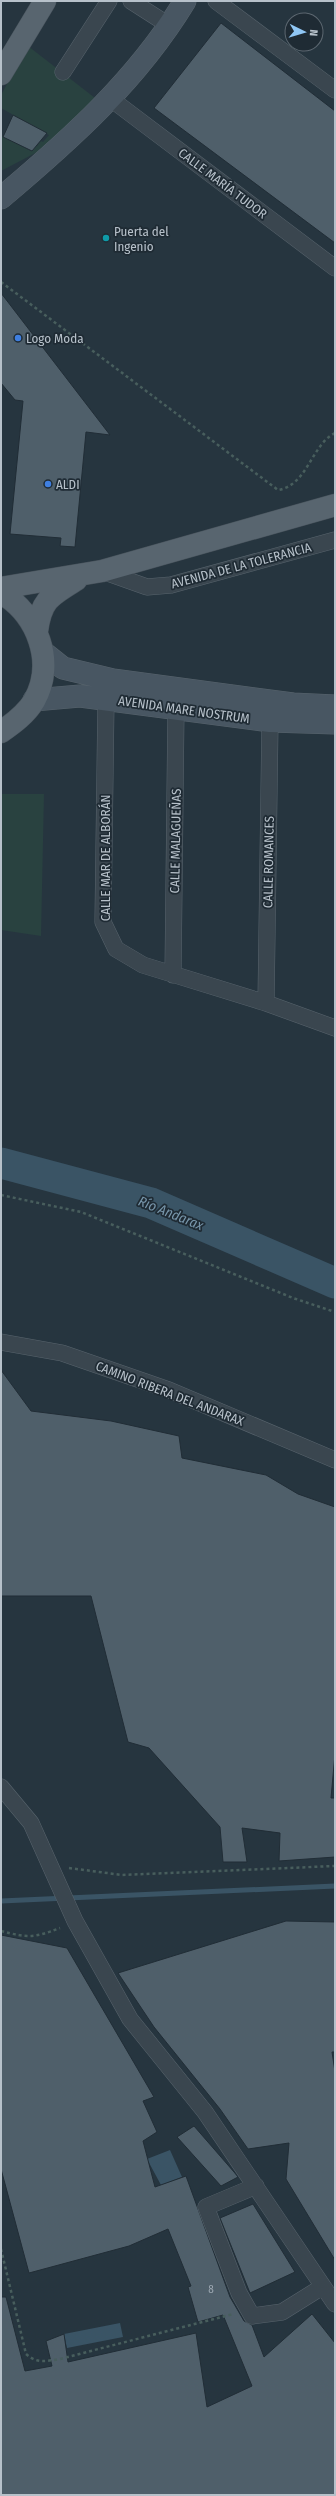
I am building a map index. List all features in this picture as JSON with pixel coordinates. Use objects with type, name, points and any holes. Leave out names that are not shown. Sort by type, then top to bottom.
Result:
[{"type":"main road","points":[[1,74],[45,1]]},
{"type":"main road","name":"AVENIDA DE LA TOLERANCIA","points":[[1,588],[94,572],[335,505]]},
{"type":"main road","name":"AVENIDA DE LA TOLERANCIA","points":[[37,632],[40,611],[53,594],[94,572]]},
{"type":"main road","points":[[1,593],[12,599],[27,614],[37,632],[43,652],[42,677],[34,700],[18,721],[1,732]]},
{"type":"street","points":[[63,72],[109,1]]},
{"type":"street","points":[[131,1],[170,26]]},
{"type":"street","points":[[1,198],[10,186],[90,120],[111,99],[141,66],[170,26],[185,1]]},
{"type":"street","points":[[216,1],[335,90]]},
{"type":"street","name":"CALLE MARÍA TUDOR","points":[[111,99],[335,268]]},
{"type":"street","name":"AVENIDA DE LA TOLERANCIA","points":[[94,572],[147,587],[171,585],[335,540]]},
{"type":"street","name":"AVENIDA MARE NOSTRUM","points":[[43,652],[63,668],[114,680],[293,704],[335,706]]},
{"type":"street","name":"AVENIDA MARE NOSTRUM","points":[[34,700],[69,696],[176,707],[270,721],[335,723]]},
{"type":"street","name":"CALLE MAR DE ALBORÁN","points":[[106,699],[103,922],[116,949],[143,965],[266,1003],[335,1028]]},
{"type":"street","name":"CALLE MALAGUEÑAS","points":[[173,975],[176,707]]},
{"type":"street","name":"CALLE ROMANCES","points":[[266,1003],[270,721]]},
{"type":"street","name":"CAMINO RIBERA DEL ANDARAX","points":[[1,1342],[62,1353],[154,1385],[335,1460]]},
{"type":"street","points":[[1,1787],[31,1823],[75,1921],[130,2020],[205,2112],[256,2186],[322,2287],[335,2304]]},
{"type":"street","points":[[256,2186],[206,2206],[239,2293],[252,2316],[282,2312],[322,2287]]},
{"type":"path","points":[[1,282],[278,490],[293,484],[325,442],[335,433]]},
{"type":"path","points":[[1,1195],[81,1212],[293,1298],[335,1312]]},
{"type":"path","points":[[54,1873],[122,1875],[335,1866]]},
{"type":"path","points":[[1,1931],[20,1936],[37,1937],[75,1921]]},
{"type":"path","points":[[1,2249],[26,2354],[33,2360],[42,2362],[60,2359],[229,2314],[252,2316]]},
{"type":"green space","points":[[28,46],[95,98],[43,149],[1,171],[1,135],[31,151],[41,141],[43,142],[49,135],[1,108],[1,95]]},
{"type":"green space","points":[[1,794],[44,794],[41,936],[1,930]]},
{"type":"water","points":[[170,2150],[182,2177],[161,2185],[147,2159]]},
{"type":"water","points":[[120,2323],[123,2337],[67,2348],[64,2334]]},
{"type":"building","points":[[221,23],[335,111],[335,243],[154,108]]},
{"type":"building","points":[[13,115],[47,133],[32,151],[3,137]]},
{"type":"building","name":"ALDI","points":[[1,293],[110,435],[86,432],[75,547],[60,546],[61,538],[10,534],[23,401],[15,400],[1,383]]},
{"type":"building","points":[[1,1370],[31,1411],[111,1421],[179,1436],[182,1458],[266,1475],[298,1494],[335,1507],[335,1754],[331,1798],[335,1798],[335,1857],[279,1861],[280,1833],[242,1828],[247,1862],[223,1862],[220,1827],[149,1748],[128,1742],[91,1596],[1,1596]]},
{"type":"building","points":[[286,1921],[335,1922],[335,2052],[332,2052],[335,2072],[335,2260],[286,2179],[289,2143],[248,2149],[220,2109],[154,2027],[118,1973]]},
{"type":"building","points":[[1,1935],[67,1948],[154,2097],[143,2101],[157,2132],[143,2141],[155,2187],[186,2176],[230,2297],[244,2321],[252,2325],[264,2357],[312,2314],[335,2343],[335,2495],[1,2495],[1,2297],[6,2297],[25,2371],[52,2366],[46,2341],[64,2334],[68,2362],[196,2333],[207,2407],[252,2386],[223,2315],[198,2322],[188,2287],[191,2286],[168,2229],[129,2246],[29,2273],[1,2169]]},
{"type":"building","points":[[194,2126],[238,2177],[221,2186],[177,2137]]},
{"type":"building","points":[[253,2204],[295,2272],[250,2293],[220,2218]]},
{"type":"waterway","name":"Río Andarax","points":[[1,1163],[151,1203],[335,1283]]},
{"type":"waterway","points":[[1,1901],[335,1886]]},
{"type":"place","name":"Puerta del Ingenio","points":[[106,238]]},
{"type":"place","name":"Logo Moda","points":[[18,338]]},
{"type":"place","name":"ALDI","points":[[48,484]]}]
